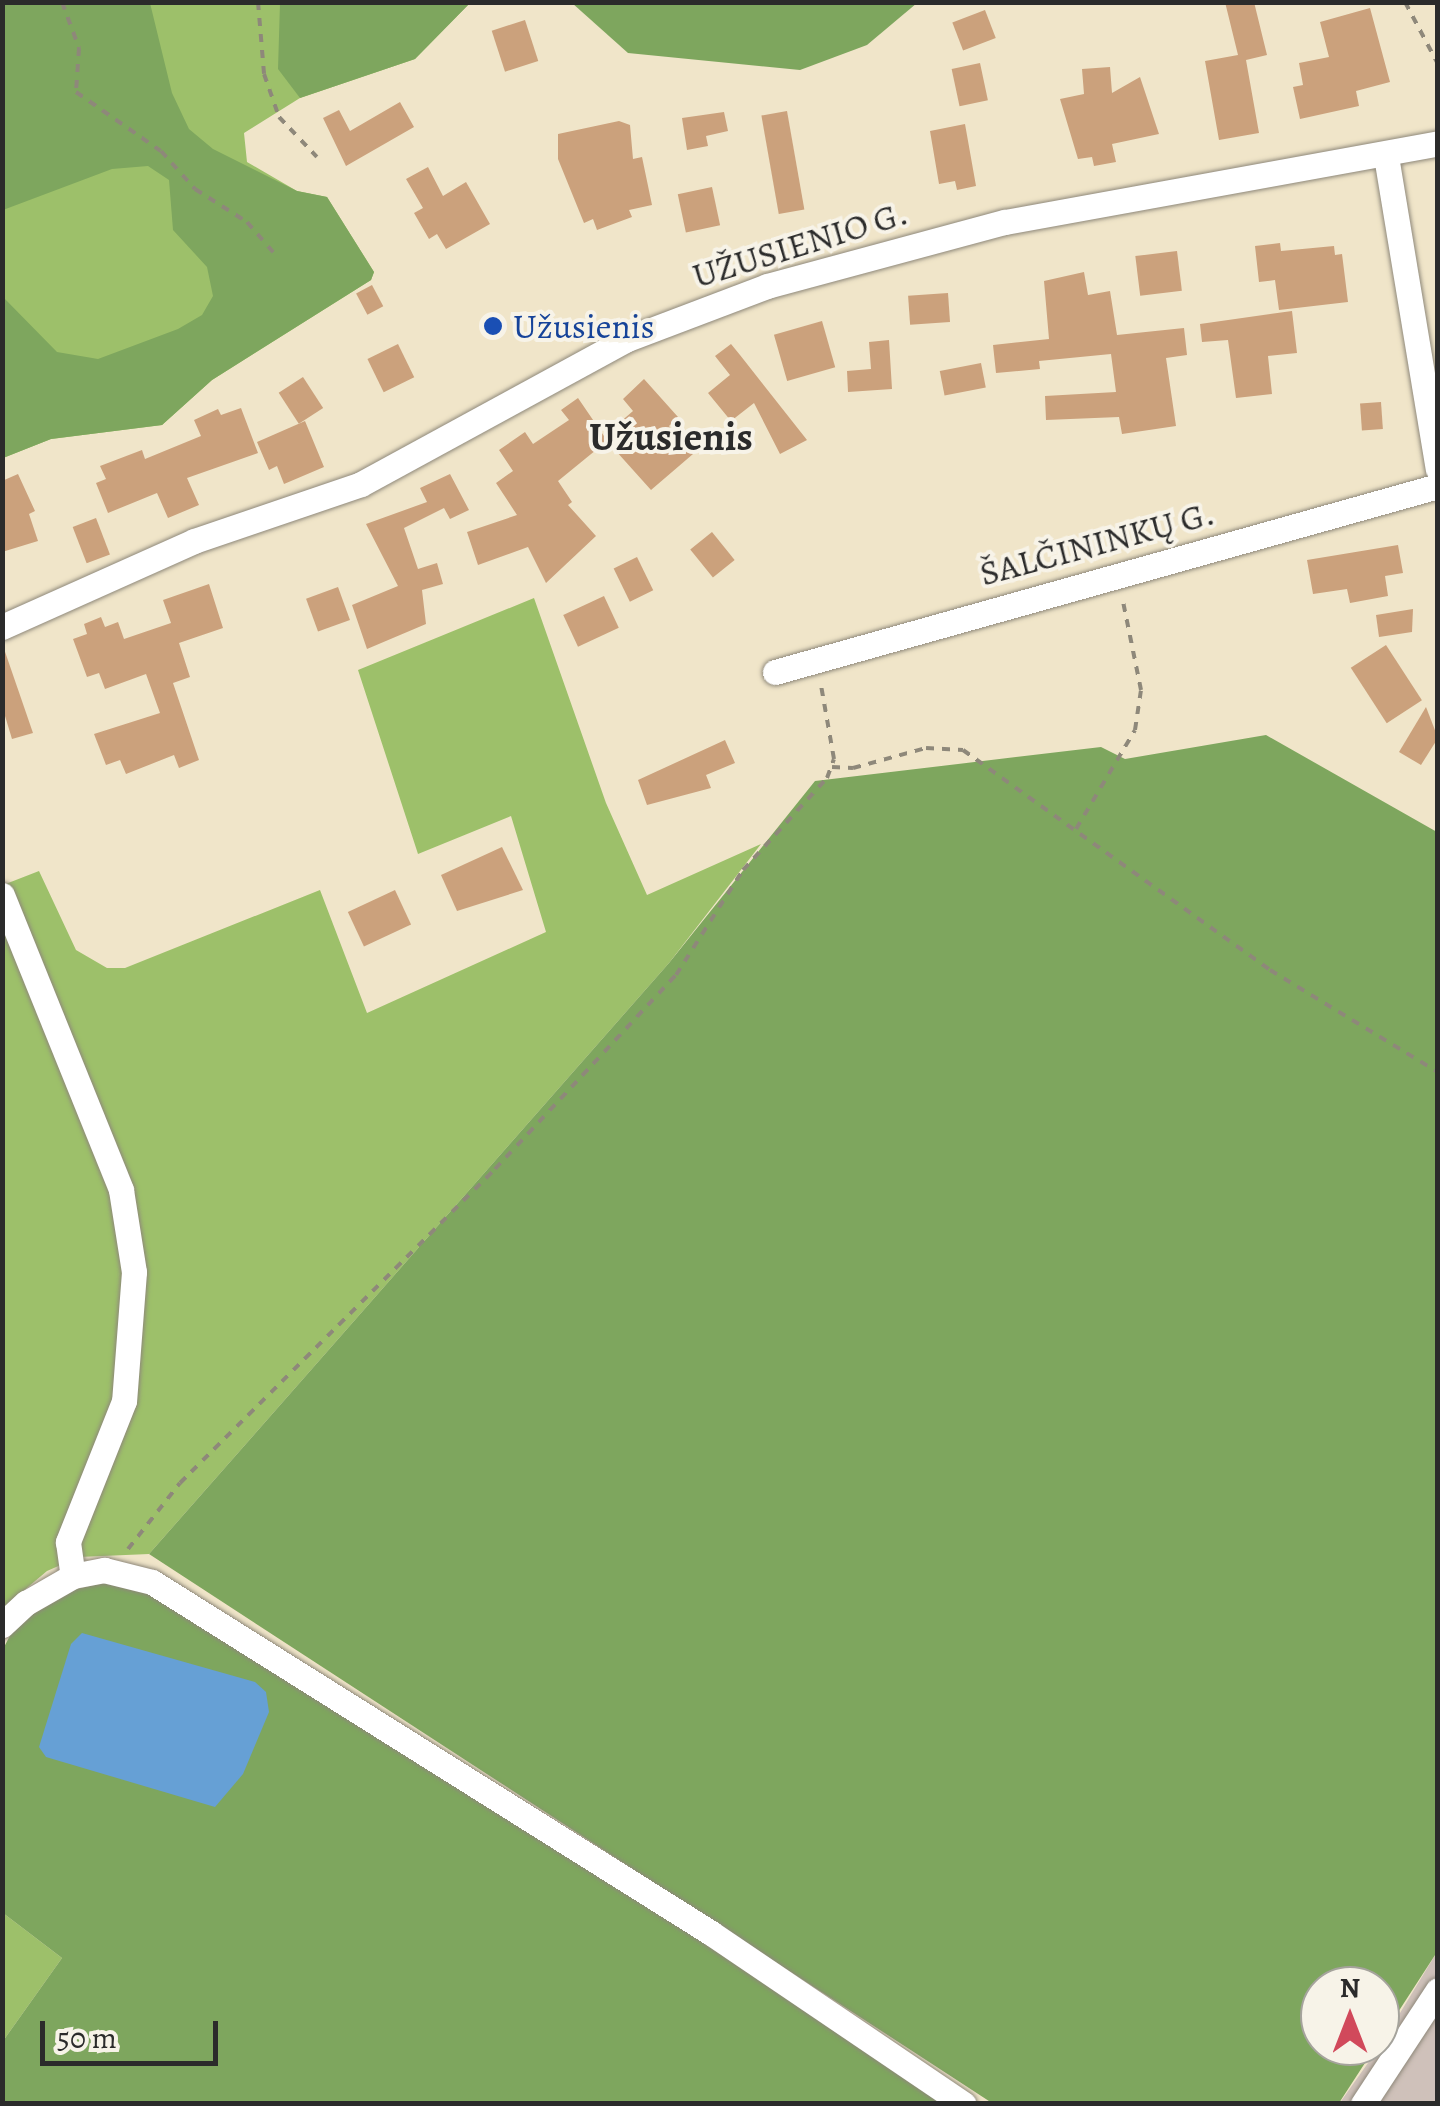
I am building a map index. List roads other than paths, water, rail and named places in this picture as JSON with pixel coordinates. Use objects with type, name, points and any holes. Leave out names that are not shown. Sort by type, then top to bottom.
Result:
[{"type":"street","name":"UŽUSIENIO G.","points":[[2,627],[194,541],[361,484],[625,340],[767,286],[1005,222],[1386,156],[1438,142]]},
{"type":"street","points":[[1386,156],[1438,468]]},
{"type":"street","name":"ŠALČININKŲ G.","points":[[776,672],[1117,571],[1438,486]]},
{"type":"street","points":[[2,895],[121,1190],[134,1272],[124,1401],[68,1542],[73,1576]]},
{"type":"street","points":[[2,1626],[47,1588],[73,1576],[120,1572],[168,1592],[694,1922],[964,2104]]},
{"type":"street","points":[[1363,2104],[1438,1990]]},
{"type":"water","points":[[82,1633],[255,1682],[266,1692],[269,1712],[243,1774],[215,1807],[46,1757],[39,1747],[71,1644]]},
{"type":"place","name":"Užusienis","points":[[493,326]]},
{"type":"district","name":"Užusienis","points":[[671,437]]}]
